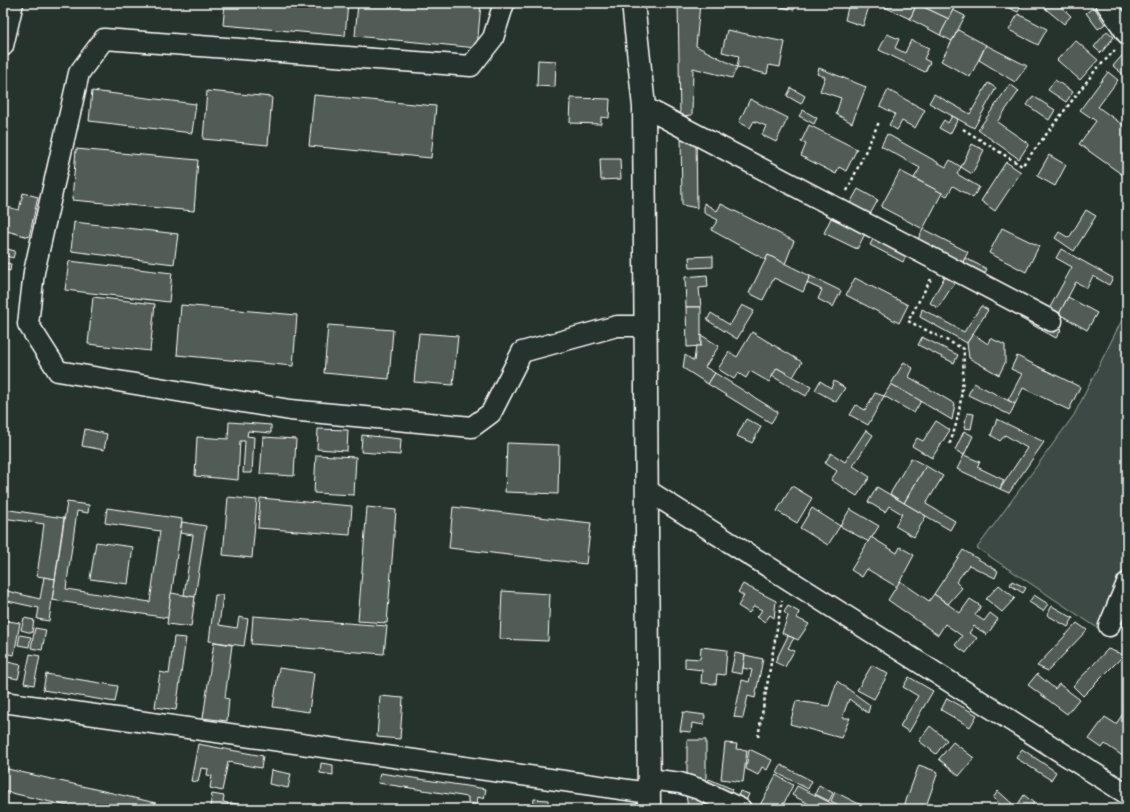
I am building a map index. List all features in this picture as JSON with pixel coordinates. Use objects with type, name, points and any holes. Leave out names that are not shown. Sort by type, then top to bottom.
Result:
[{"type":"main road","points":[[633,3],[644,107],[649,794]]},
{"type":"street","points":[[4,34],[13,3]]},
{"type":"street","points":[[504,3],[494,38],[471,66],[104,39],[79,73],[34,272],[28,324],[58,371],[290,410],[472,427],[491,413],[522,352],[617,326],[646,326]]},
{"type":"street","points":[[1106,3],[1122,40]]},
{"type":"street","points":[[644,107],[1052,321]]},
{"type":"street","points":[[647,490],[1127,794]]},
{"type":"street","points":[[1109,626],[1127,583]]},
{"type":"street","points":[[3,702],[649,794],[680,783],[699,789],[741,809]]},
{"type":"path","points":[[963,129],[1022,166],[1094,72],[1122,40]]},
{"type":"path","points":[[839,210],[879,122]]},
{"type":"path","points":[[939,262],[908,321],[964,349],[962,393],[956,427],[949,445]]},
{"type":"path","points":[[758,737],[786,578]]},
{"type":"path","points":[[993,809],[994,807],[996,809]]},
{"type":"shaded area","points":[[1127,310],[1127,562],[1099,629],[977,548],[1074,415]]},
{"type":"building","points":[[186,3],[217,3],[217,6]]},
{"type":"building","points":[[225,3],[348,3],[345,36],[223,25]]},
{"type":"building","points":[[358,3],[481,3],[477,48],[355,36]]},
{"type":"building","points":[[678,3],[700,3],[696,46],[737,67],[732,78],[693,68],[692,115],[680,116]]},
{"type":"building","points":[[764,3],[795,3],[794,10]]},
{"type":"building","points":[[849,3],[870,3],[863,26],[845,20]]},
{"type":"building","points":[[876,3],[904,3],[915,8],[910,19]]},
{"type":"building","points":[[950,3],[955,5],[949,19],[917,4]]},
{"type":"building","points":[[998,3],[1023,3],[1018,12]]},
{"type":"building","points":[[1043,3],[1057,3],[1071,16],[1064,24],[1041,5]]},
{"type":"building","points":[[917,4],[949,19],[940,35],[910,19]]},
{"type":"building","points":[[1094,7],[1105,24],[1098,29],[1086,13]]},
{"type":"building","points":[[953,10],[965,16],[952,41],[940,35]]},
{"type":"building","points":[[1018,14],[1047,29],[1038,45],[1009,30]]},
{"type":"building","points":[[727,30],[785,42],[780,67],[769,65],[767,74],[737,67],[739,56],[722,52]]},
{"type":"building","points":[[958,30],[986,45],[970,77],[941,61]]},
{"type":"building","points":[[1107,31],[1114,37],[1101,53],[1094,47]]},
{"type":"building","points":[[887,34],[899,39],[895,48],[905,53],[911,40],[929,48],[924,59],[930,62],[925,72],[879,50]]},
{"type":"building","points":[[1075,40],[1098,60],[1080,80],[1057,60]]},
{"type":"building","points":[[986,45],[1027,66],[1015,82],[979,60]]},
{"type":"building","points":[[1126,51],[1127,72],[1124,75],[1113,66]]},
{"type":"building","points":[[538,60],[556,61],[555,87],[537,86]]},
{"type":"building","points":[[819,68],[866,87],[852,123],[836,114],[841,98],[820,91],[825,77],[817,74]]},
{"type":"building","points":[[1108,72],[1118,80],[1098,107],[1123,125],[1127,119],[1127,178],[1079,144],[1096,121],[1080,110]]},
{"type":"building","points":[[1055,80],[1073,92],[1066,102],[1048,90]]},
{"type":"building","points":[[988,83],[996,88],[974,128],[929,103],[934,94],[970,114]]},
{"type":"building","points":[[1010,84],[1019,91],[997,122],[1029,144],[1019,159],[978,130]]},
{"type":"building","points":[[791,88],[805,96],[801,104],[787,96]]},
{"type":"building","points":[[888,90],[925,110],[915,128],[902,121],[897,130],[889,125],[895,114],[880,106]]},
{"type":"building","points":[[92,91],[196,104],[192,133],[89,121]]},
{"type":"building","points":[[207,91],[272,97],[268,145],[203,139]]},
{"type":"building","points":[[314,95],[436,106],[431,158],[309,146]]},
{"type":"building","points":[[1033,96],[1055,110],[1049,120],[1027,105]]},
{"type":"building","points":[[571,98],[610,99],[609,118],[601,117],[601,124],[570,123]]},
{"type":"building","points":[[750,99],[788,118],[776,142],[762,135],[766,126],[754,121],[750,128],[739,122]]},
{"type":"building","points":[[803,110],[817,118],[814,124],[799,116]]},
{"type":"building","points":[[952,116],[958,119],[950,134],[939,128],[944,120],[948,123]]},
{"type":"building","points":[[809,125],[857,149],[846,171],[839,167],[836,174],[801,156],[806,144],[801,142]]},
{"type":"building","points":[[681,131],[696,137],[697,208],[682,205]]},
{"type":"building","points":[[887,134],[946,167],[950,160],[961,167],[957,174],[979,187],[973,198],[953,186],[947,196],[914,178],[920,168],[881,146]]},
{"type":"building","points":[[972,144],[984,150],[972,174],[961,167]]},
{"type":"building","points":[[76,149],[198,160],[194,211],[72,200]]},
{"type":"building","points":[[1049,155],[1066,165],[1055,186],[1037,176]]},
{"type":"building","points":[[600,159],[620,159],[621,179],[601,180]]},
{"type":"building","points":[[1006,162],[1021,172],[995,211],[981,201]]},
{"type":"building","points":[[900,171],[942,193],[923,229],[881,207]]},
{"type":"building","points":[[858,189],[878,200],[868,218],[848,207]]},
{"type":"building","points":[[23,193],[38,197],[29,237],[3,230],[3,206],[19,210]]},
{"type":"building","points":[[704,203],[717,211],[721,204],[794,241],[785,264],[768,255],[766,260],[711,230],[718,220],[704,213]]},
{"type":"building","points":[[1086,210],[1096,216],[1074,251],[1055,238],[1059,232],[1069,238]]},
{"type":"building","points":[[831,218],[865,234],[857,249],[824,233]]},
{"type":"building","points":[[74,222],[178,234],[174,264],[71,251]]},
{"type":"building","points":[[1002,228],[1039,246],[1026,272],[989,253]]},
{"type":"building","points":[[923,229],[968,252],[961,266],[916,243]]},
{"type":"building","points":[[875,235],[908,252],[903,262],[870,245]]},
{"type":"building","points":[[3,248],[15,251],[13,258],[3,255]]},
{"type":"building","points":[[1061,249],[1113,278],[1109,285],[1093,276],[1087,288],[1076,282],[1059,314],[1049,309],[1072,267],[1056,258]]},
{"type":"building","points":[[768,255],[810,276],[803,292],[774,278],[763,300],[749,293]]},
{"type":"building","points":[[713,256],[713,267],[690,268],[689,257]]},
{"type":"building","points":[[965,258],[987,269],[983,277],[961,266]]},
{"type":"building","points":[[69,261],[172,273],[169,302],[65,290]]},
{"type":"building","points":[[3,262],[11,264],[10,271],[3,269]]},
{"type":"building","points":[[707,275],[708,287],[699,288],[701,307],[686,307],[685,277]]},
{"type":"building","points":[[810,276],[841,291],[833,307],[818,299],[822,290],[807,283]]},
{"type":"building","points":[[945,276],[955,282],[938,308],[930,303]]},
{"type":"building","points":[[855,278],[908,305],[899,323],[846,295]]},
{"type":"building","points":[[93,297],[155,304],[150,351],[88,344]]},
{"type":"building","points":[[1068,297],[1097,313],[1087,330],[1059,314]]},
{"type":"building","points":[[181,305],[297,315],[293,366],[177,355]]},
{"type":"building","points":[[742,305],[754,311],[737,339],[707,320],[711,313],[730,325]]},
{"type":"building","points":[[981,306],[988,310],[967,343],[920,317],[922,309],[964,332]]},
{"type":"building","points":[[686,307],[701,307],[701,346],[687,347]]},
{"type":"building","points":[[1024,309],[1061,330],[1056,338],[1020,318]]},
{"type":"building","points":[[328,325],[393,330],[389,379],[324,373]]},
{"type":"building","points":[[752,332],[802,362],[793,377],[777,368],[769,382],[750,371],[746,378],[738,373],[734,379],[718,369],[729,352],[737,357]]},
{"type":"building","points":[[419,333],[458,336],[453,385],[414,382]]},
{"type":"building","points":[[973,334],[988,344],[990,338],[1005,345],[1005,363],[999,375],[969,358],[967,343]]},
{"type":"building","points":[[701,335],[719,346],[705,367],[715,373],[708,384],[683,368],[685,355],[694,361],[696,346],[701,346]]},
{"type":"building","points":[[922,337],[958,355],[954,363],[918,345]]},
{"type":"building","points":[[1017,356],[1080,387],[1069,410],[1023,388],[1015,404],[1008,400],[1022,374],[1011,369]]},
{"type":"building","points":[[904,362],[913,368],[909,377],[955,404],[952,420],[891,384]]},
{"type":"building","points":[[777,368],[811,387],[806,396],[772,376]]},
{"type":"building","points":[[715,373],[778,412],[771,423],[708,384]]},
{"type":"building","points":[[820,381],[831,388],[834,381],[845,388],[836,402],[815,390]]},
{"type":"building","points":[[974,383],[1015,404],[1010,415],[968,395]]},
{"type":"building","points":[[891,384],[921,401],[914,413],[884,396]]},
{"type":"building","points":[[875,393],[884,396],[868,425],[850,415],[856,405],[865,410]]},
{"type":"building","points":[[967,413],[974,414],[971,429],[964,428]]},
{"type":"building","points":[[746,419],[761,427],[752,443],[737,436]]},
{"type":"building","points":[[997,419],[1044,442],[1009,493],[1000,489],[1027,448],[1005,435],[1000,441],[991,435]]},
{"type":"building","points":[[936,421],[950,430],[932,458],[912,446],[917,438],[923,441]]},
{"type":"building","points":[[229,422],[271,425],[271,433],[248,431],[247,436],[254,437],[252,473],[243,473],[245,441],[240,441],[238,480],[195,476],[197,437],[228,439]]},
{"type":"building","points":[[85,429],[107,434],[104,450],[82,446]]},
{"type":"building","points":[[318,429],[348,430],[347,451],[317,449]]},
{"type":"building","points":[[866,430],[873,435],[853,466],[870,477],[857,496],[831,480],[837,471],[825,463],[831,453],[845,462]]},
{"type":"building","points":[[964,431],[973,436],[964,455],[955,450]]},
{"type":"building","points":[[362,435],[401,439],[400,455],[361,452]]},
{"type":"building","points":[[263,437],[296,439],[294,476],[260,474]]},
{"type":"building","points":[[507,443],[559,445],[558,494],[505,492]]},
{"type":"building","points":[[316,455],[356,457],[354,495],[314,493]]},
{"type":"building","points":[[964,455],[980,462],[977,467],[1004,480],[1000,489],[957,469]]},
{"type":"building","points":[[911,458],[926,466],[904,503],[890,494]]},
{"type":"building","points":[[926,466],[943,476],[926,504],[955,521],[950,530],[904,503]]},
{"type":"building","points":[[792,486],[812,498],[797,523],[777,511]]},
{"type":"building","points":[[877,487],[926,516],[914,537],[895,526],[902,514],[889,506],[885,512],[868,502]]},
{"type":"building","points":[[228,497],[257,500],[252,558],[223,555]]},
{"type":"building","points":[[260,498],[352,506],[350,535],[258,528]]},
{"type":"building","points":[[67,502],[89,505],[88,513],[77,511],[66,589],[150,602],[160,531],[105,523],[107,508],[182,519],[168,618],[52,600]]},
{"type":"building","points":[[367,507],[396,510],[387,623],[358,621]]},
{"type":"building","points":[[453,507],[591,523],[586,564],[449,548]]},
{"type":"building","points":[[812,508],[840,526],[828,545],[800,528]]},
{"type":"building","points":[[3,509],[64,518],[55,579],[37,576],[44,524],[3,518]]},
{"type":"building","points":[[850,509],[879,526],[869,542],[840,526]]},
{"type":"building","points":[[182,522],[206,526],[195,597],[184,595],[193,535],[180,533]]},
{"type":"building","points":[[871,537],[897,553],[900,547],[914,555],[897,587],[867,569],[862,577],[851,570]]},
{"type":"building","points":[[96,542],[133,547],[128,584],[90,579]]},
{"type":"building","points":[[963,550],[998,571],[995,578],[969,565],[956,582],[962,588],[948,604],[934,594]]},
{"type":"building","points":[[44,577],[55,579],[49,621],[37,619],[39,608],[3,600],[3,590],[40,599]]},
{"type":"building","points":[[900,581],[929,601],[934,594],[960,613],[970,599],[981,606],[975,615],[984,621],[990,613],[998,619],[987,635],[974,626],[969,633],[977,638],[966,653],[955,645],[962,636],[945,624],[938,635],[888,600]]},
{"type":"building","points":[[1012,581],[1026,588],[1023,593],[1010,585]]},
{"type":"building","points":[[743,584],[776,601],[774,618],[770,615],[765,622],[757,617],[762,610],[754,606],[749,613],[738,606],[744,596],[738,592]]},
{"type":"building","points":[[999,585],[1015,598],[1002,612],[986,599]]},
{"type":"building","points":[[502,591],[550,594],[548,641],[500,639]]},
{"type":"building","points":[[171,593],[195,597],[191,627],[167,624]]},
{"type":"building","points":[[215,595],[223,595],[219,625],[237,628],[239,617],[248,619],[244,646],[209,641]]},
{"type":"building","points":[[1034,595],[1048,604],[1043,611],[1029,602]]},
{"type":"building","points":[[788,606],[799,612],[797,618],[809,624],[798,640],[782,633],[788,616],[784,612]]},
{"type":"building","points":[[1052,606],[1073,618],[1068,627],[1047,615]]},
{"type":"building","points":[[1127,608],[1127,629],[1118,624]]},
{"type":"building","points":[[253,616],[387,626],[384,654],[251,644]]},
{"type":"building","points":[[24,618],[34,620],[32,633],[21,630]]},
{"type":"building","points":[[3,620],[20,623],[14,655],[3,653]]},
{"type":"building","points":[[1077,623],[1087,630],[1048,671],[1037,666]]},
{"type":"building","points":[[35,628],[46,630],[42,650],[31,648]]},
{"type":"building","points":[[20,635],[31,637],[29,647],[18,645]]},
{"type":"building","points":[[788,636],[794,638],[788,648],[794,651],[785,667],[775,662]]},
{"type":"building","points":[[174,637],[186,638],[176,710],[155,707],[160,672],[169,674]]},
{"type":"building","points":[[214,642],[232,645],[225,698],[229,699],[227,721],[203,718]]},
{"type":"building","points":[[701,647],[727,650],[725,675],[717,674],[716,684],[701,683],[702,670],[685,668],[685,658],[700,659]]},
{"type":"building","points":[[1108,649],[1124,655],[1083,696],[1073,686]]},
{"type":"building","points":[[735,653],[745,655],[742,674],[731,672]]},
{"type":"building","points":[[30,654],[40,656],[34,685],[24,683]]},
{"type":"building","points":[[745,655],[763,659],[755,698],[748,696],[743,718],[734,717],[742,680],[749,682],[752,670],[743,668]]},
{"type":"building","points":[[3,661],[21,665],[18,679],[3,676]]},
{"type":"building","points":[[872,665],[888,674],[874,699],[857,690]]},
{"type":"building","points":[[279,668],[314,673],[309,712],[273,707]]},
{"type":"building","points":[[46,674],[118,686],[115,702],[43,690]]},
{"type":"building","points":[[1037,674],[1055,689],[1059,684],[1079,699],[1067,714],[1028,685]]},
{"type":"building","points":[[909,677],[933,691],[909,732],[900,726],[918,696],[903,687]]},
{"type":"building","points":[[837,681],[870,705],[868,713],[849,699],[842,718],[850,718],[841,738],[790,724],[796,701],[829,706]]},
{"type":"building","points":[[380,696],[403,698],[400,739],[377,737]]},
{"type":"building","points":[[947,698],[977,715],[970,727],[941,710]]},
{"type":"building","points":[[683,712],[705,715],[704,725],[692,723],[691,732],[680,731]]},
{"type":"building","points":[[1122,715],[1127,719],[1127,759],[1105,744],[1102,748],[1089,739],[1105,717],[1116,724]]},
{"type":"building","points":[[930,726],[947,740],[936,754],[919,741]]},
{"type":"building","points":[[687,740],[706,740],[706,784],[687,776]]},
{"type":"building","points":[[953,742],[974,758],[959,776],[939,759]]},
{"type":"building","points":[[725,743],[737,744],[736,749],[747,750],[743,782],[721,779]]},
{"type":"building","points":[[198,744],[263,756],[261,768],[228,762],[222,791],[210,788],[212,776],[207,775],[208,769],[201,768],[198,782],[191,781]]},
{"type":"building","points":[[749,749],[772,760],[767,770],[762,767],[758,775],[746,769]]},
{"type":"building","points":[[1022,749],[1056,772],[1051,780],[1016,758]]},
{"type":"building","points":[[321,763],[333,765],[333,775],[320,773]]},
{"type":"building","points":[[781,765],[812,781],[808,789],[777,773]]},
{"type":"building","points":[[919,765],[938,772],[925,809],[903,809]]},
{"type":"building","points":[[3,768],[156,803],[155,809],[81,809],[3,791]]},
{"type":"building","points":[[271,770],[291,774],[288,788],[269,784]]},
{"type":"building","points":[[380,773],[486,789],[484,799],[478,797],[477,804],[468,803],[468,797],[378,783]]},
{"type":"building","points":[[776,775],[793,785],[781,809],[758,809]]},
{"type":"building","points":[[709,779],[732,789],[729,796],[706,787]]},
{"type":"building","points":[[819,785],[833,793],[829,801],[815,794]]},
{"type":"building","points":[[797,786],[837,806],[835,809],[818,809],[792,795]]},
{"type":"building","points":[[685,788],[720,809],[688,808]]},
{"type":"building","points":[[740,791],[749,794],[745,803],[737,800]]},
{"type":"building","points":[[998,791],[1016,807],[1024,795],[1034,803],[1030,809],[1005,809],[993,798]]},
{"type":"building","points":[[835,792],[869,809],[846,809],[831,801]]},
{"type":"building","points":[[212,794],[224,796],[223,802],[228,803],[227,808],[231,809],[212,809],[210,807]]},
{"type":"building","points":[[534,799],[548,800],[548,809],[533,809]]},
{"type":"building","points":[[231,803],[245,805],[244,809],[231,809]]},
{"type":"building","points":[[591,805],[615,807],[614,809],[591,809]]},
{"type":"waterway","points":[[1123,3],[1127,7]]}]
